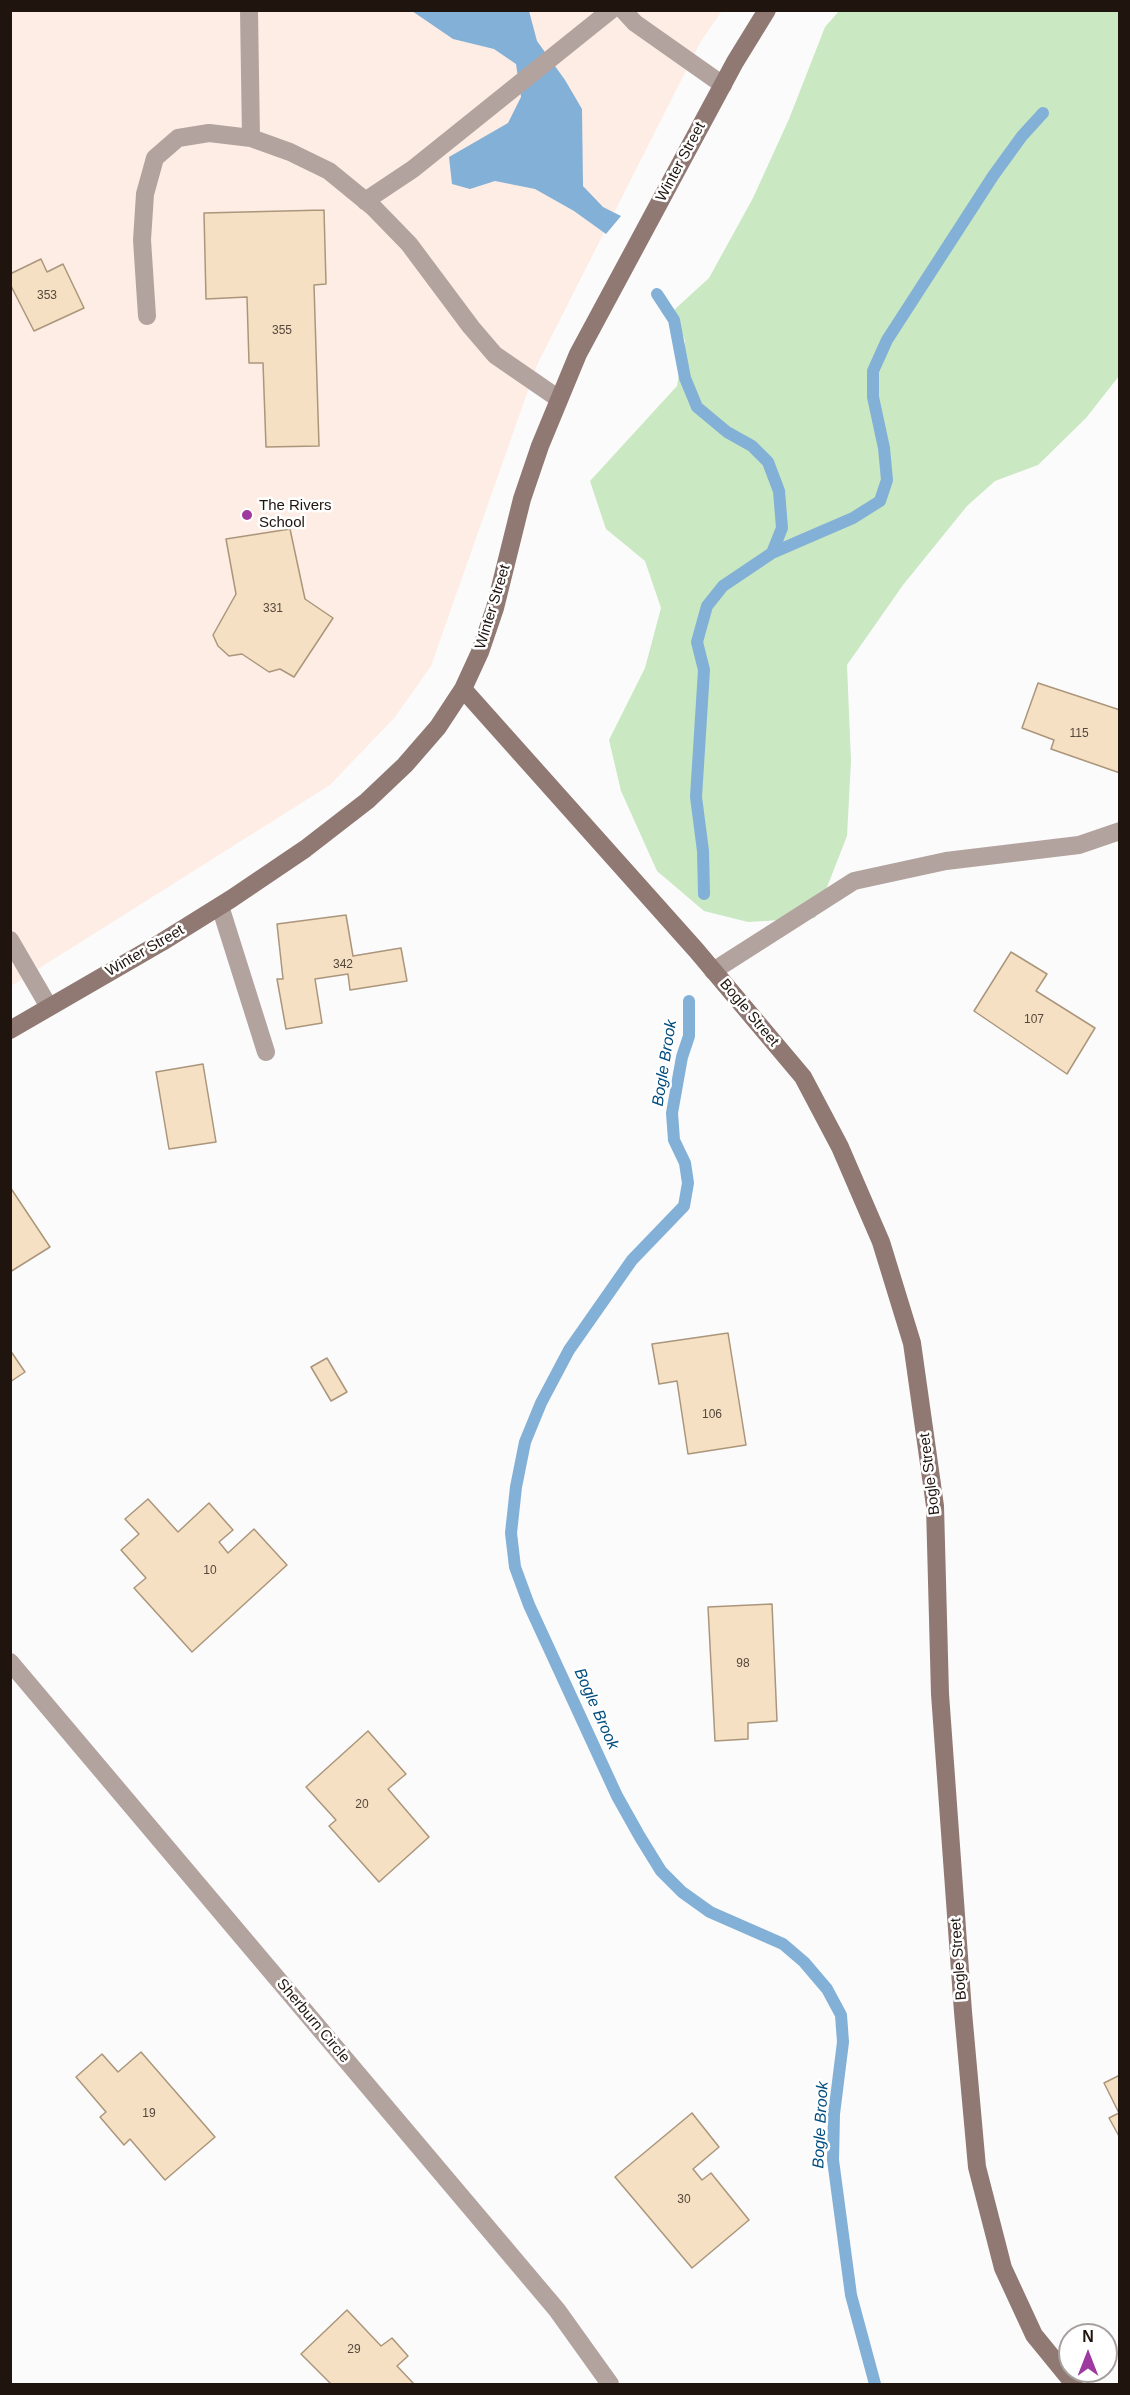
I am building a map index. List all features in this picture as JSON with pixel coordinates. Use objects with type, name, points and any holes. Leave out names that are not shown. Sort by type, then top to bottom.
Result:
[{"type":"street","points":[[249,10],[250,138]]},
{"type":"street","points":[[365,201],[413,169],[611,10]]},
{"type":"street","points":[[623,10],[635,23],[723,85]]},
{"type":"street","name":"Winter Street","points":[[10,1030],[220,906],[305,849],[368,801],[405,765],[438,727],[463,689],[480,652],[495,609],[522,500],[540,446],[578,354],[723,85],[767,10]]},
{"type":"street","points":[[147,316],[142,240],[145,194],[155,158],[178,138],[209,133],[250,138],[290,152],[329,171],[365,201],[409,244],[471,327],[495,355],[559,399]]},
{"type":"street","name":"Bogle Street","points":[[463,689],[713,971],[803,1077],[840,1147],[881,1242],[912,1343],[935,1506],[940,1694],[977,2167],[1003,2268],[1034,2335],[1074,2385]]},
{"type":"street","points":[[713,971],[854,881],[946,861],[1079,844],[1119,831]]},
{"type":"street","points":[[220,906],[267,1052]]},
{"type":"street","points":[[10,940],[49,1007]]},
{"type":"street","name":"Sherburn Circle","points":[[10,1662],[556,2310],[610,2385]]},
{"type":"shaded area","name":"The Rivers School","points":[[10,11],[722,11],[701,41],[537,365],[431,666],[395,717],[330,785],[11,986]]},
{"type":"green space","points":[[839,11],[1119,11],[1119,376],[1086,418],[1038,465],[995,481],[967,506],[903,585],[847,665],[851,761],[847,836],[815,918],[748,922],[704,911],[657,871],[621,791],[609,740],[645,668],[661,608],[645,561],[606,529],[590,481],[677,386],[685,341],[674,310],[709,278],[753,198],[789,119],[825,27]]},
{"type":"water","points":[[412,11],[529,11],[537,41],[565,80],[582,109],[583,186],[603,207],[621,216],[606,234],[574,211],[535,189],[495,181],[470,189],[452,184],[449,157],[508,123],[521,97],[516,64],[494,49],[453,39]]},
{"type":"building","points":[[324,210],[326,284],[314,285],[319,446],[266,447],[263,363],[249,363],[247,297],[206,299],[204,213]]},
{"type":"building","points":[[41,259],[47,272],[63,264],[84,308],[34,331],[10,284],[10,274]]},
{"type":"building","points":[[290,529],[305,599],[333,618],[294,677],[280,669],[269,672],[242,654],[229,656],[218,646],[213,635],[236,594],[226,539]]},
{"type":"building","points":[[1038,683],[1120,710],[1120,773],[1051,749],[1054,740],[1022,728]]},
{"type":"building","points":[[346,915],[353,956],[401,948],[407,981],[350,990],[348,974],[315,979],[322,1023],[286,1029],[277,979],[283,979],[277,924]]},
{"type":"building","points":[[1011,952],[1047,974],[1036,991],[1095,1028],[1067,1074],[974,1011]]},
{"type":"building","points":[[203,1064],[216,1142],[169,1149],[156,1072]]},
{"type":"building","points":[[10,1187],[50,1247],[10,1272]]},
{"type":"building","points":[[728,1333],[746,1445],[688,1454],[677,1381],[659,1384],[652,1344]]},
{"type":"building","points":[[10,1350],[25,1372],[10,1382]]},
{"type":"building","points":[[327,1358],[347,1392],[331,1401],[311,1367]]},
{"type":"building","points":[[148,1499],[178,1532],[209,1503],[233,1530],[219,1542],[228,1553],[254,1529],[287,1565],[192,1652],[134,1588],[146,1578],[121,1550],[139,1534],[125,1519]]},
{"type":"building","points":[[772,1604],[777,1721],[748,1723],[748,1739],[715,1741],[708,1607]]},
{"type":"building","points":[[368,1731],[406,1774],[388,1789],[429,1837],[379,1882],[329,1826],[336,1820],[306,1787]]},
{"type":"building","points":[[141,2052],[215,2137],[165,2180],[130,2139],[124,2145],[100,2117],[106,2112],[76,2077],[102,2054],[118,2072]]},
{"type":"building","points":[[1120,2075],[1120,2138],[1109,2118],[1119,2113],[1104,2083]]},
{"type":"building","points":[[692,2113],[719,2147],[693,2169],[702,2180],[711,2173],[749,2220],[692,2268],[615,2177]]},
{"type":"building","points":[[347,2310],[381,2346],[392,2338],[408,2356],[397,2366],[414,2384],[331,2384],[301,2354]]},
{"type":"waterway","points":[[772,553],[853,518],[880,501],[887,480],[884,448],[873,397],[873,371],[887,340],[993,176],[1022,136],[1043,113]]},
{"type":"waterway","name":"Bogle Brook","points":[[657,294],[674,320],[685,378],[697,407],[727,432],[752,446],[768,462],[779,491],[782,528],[772,553],[723,586],[707,606],[697,642],[704,670],[696,797],[703,851],[704,894]]},
{"type":"waterway","name":"Bogle Brook","points":[[689,1001],[689,1036],[682,1057],[672,1113],[674,1140],[685,1163],[688,1183],[684,1206],[632,1260],[569,1350],[541,1403],[525,1442],[516,1487],[511,1533],[515,1567],[529,1605],[617,1796],[661,1871],[682,1892],[710,1912],[783,1944],[804,1962],[827,1989],[841,2015],[843,2042],[834,2114],[833,2160],[851,2295],[875,2384]]},
{"type":"place","name":"The Rivers School","points":[[247,515]]}]
